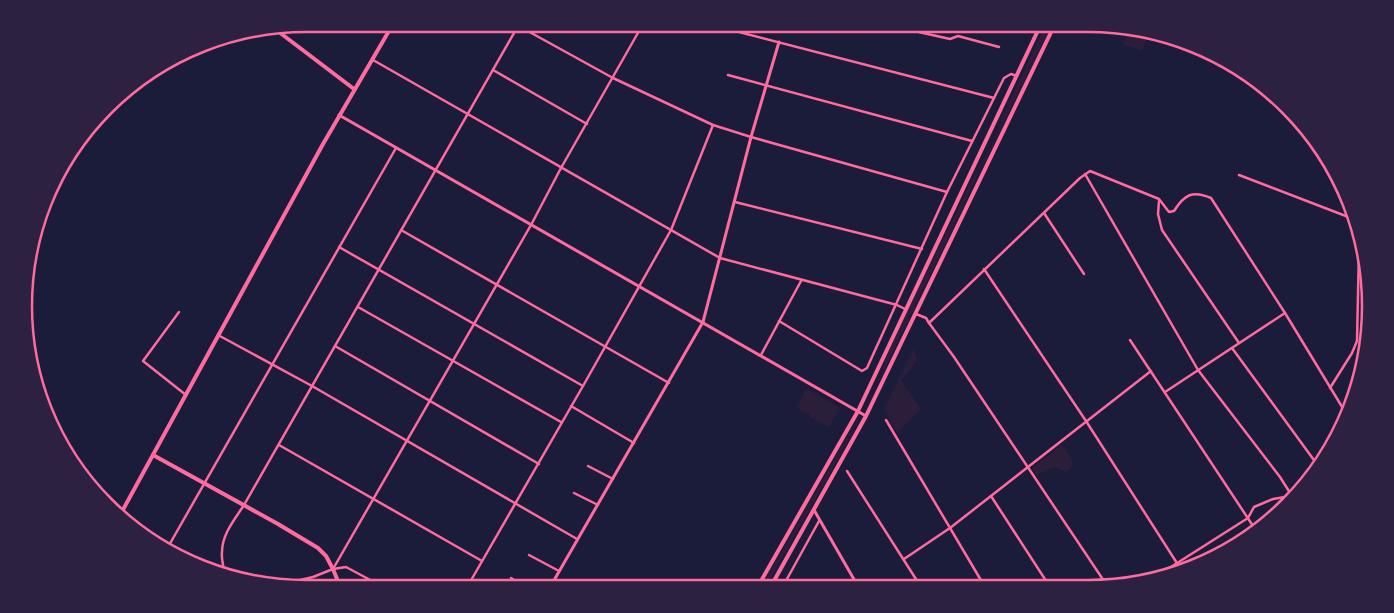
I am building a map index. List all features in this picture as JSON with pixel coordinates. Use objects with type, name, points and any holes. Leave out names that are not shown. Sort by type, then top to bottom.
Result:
[{"type":"main road","points":[[123,510],[339,115],[388,32]]},
{"type":"main road","points":[[762,580],[858,411],[1037,32]]},
{"type":"main road","points":[[775,580],[866,416],[1051,32]]},
{"type":"main road","points":[[281,34],[354,89]]},
{"type":"main road","points":[[974,168],[984,172]]},
{"type":"main road","points":[[153,455],[318,548],[326,556],[337,580]]},
{"type":"street","points":[[223,568],[221,554],[222,545],[230,526],[279,445],[468,115],[512,32]]},
{"type":"street","points":[[529,32],[613,78],[713,124],[751,137],[948,192]]},
{"type":"street","points":[[333,569],[531,225],[561,168],[639,32]]},
{"type":"street","points":[[739,32],[994,98]]},
{"type":"street","points":[[919,32],[950,39],[958,36],[998,47]]},
{"type":"street","points":[[554,580],[703,322],[751,137],[778,42]]},
{"type":"street","points":[[373,60],[720,258],[897,305],[905,309]]},
{"type":"street","points":[[493,70],[587,124]]},
{"type":"street","points":[[779,321],[857,368],[862,370],[867,368],[972,141],[1004,78],[1011,74],[1017,76]]},
{"type":"street","points":[[728,75],[972,141]]},
{"type":"street","points":[[339,115],[866,416]]},
{"type":"street","points":[[471,580],[671,230],[713,124]]},
{"type":"street","points":[[170,544],[396,148]]},
{"type":"street","points":[[930,323],[984,269],[1090,171],[1159,199],[1169,212],[1174,212],[1178,205],[1189,196],[1196,194],[1210,198],[1285,313],[1342,408]]},
{"type":"street","points":[[1085,174],[1198,370],[1289,492]]},
{"type":"street","points":[[1239,175],[1346,216]]},
{"type":"street","points":[[1159,199],[1158,214],[1162,230],[1239,343]]},
{"type":"street","points":[[735,202],[922,249]]},
{"type":"street","points":[[1044,213],[1084,274]]},
{"type":"street","points":[[401,230],[668,383]]},
{"type":"street","points":[[339,247],[379,268],[583,386]]},
{"type":"street","points":[[1330,388],[1352,353],[1357,341],[1359,268]]},
{"type":"street","points":[[984,269],[1177,563]]},
{"type":"street","points":[[760,355],[801,281]]},
{"type":"street","points":[[358,307],[562,422]]},
{"type":"street","points":[[179,312],[143,361],[186,395]]},
{"type":"street","points":[[915,313],[926,318],[954,357],[1103,580]]},
{"type":"street","points":[[1165,392],[1285,313]]},
{"type":"street","points":[[218,335],[312,386],[578,540]]},
{"type":"street","points":[[1130,340],[1253,525]]},
{"type":"street","points":[[335,346],[539,464]]},
{"type":"street","points":[[1232,348],[1314,460]]},
{"type":"street","points":[[904,559],[950,528],[1151,371]]},
{"type":"street","points":[[571,406],[634,443]]},
{"type":"street","points":[[886,420],[981,580]]},
{"type":"street","points":[[279,445],[482,561]]},
{"type":"street","points":[[588,466],[613,479]]},
{"type":"street","points":[[848,472],[917,580]]},
{"type":"street","points":[[574,492],[598,505]]},
{"type":"street","points":[[991,496],[1045,580]]},
{"type":"street","points":[[1169,568],[1248,518],[1254,507],[1273,498],[1284,497]]},
{"type":"street","points":[[814,510],[854,580]]},
{"type":"street","points":[[787,580],[819,521]]},
{"type":"street","points":[[529,555],[559,571]]},
{"type":"street","points":[[300,580],[333,569],[346,567],[370,580]]},
{"type":"shaded area","points":[[1042,32],[1048,32],[982,167],[998,132],[1004,113]]},
{"type":"shaded area","points":[[1126,36],[1147,39],[1142,51],[1123,44]]},
{"type":"shaded area","points":[[975,174],[977,175],[962,209],[866,408],[882,372],[886,356]]},
{"type":"shaded area","points":[[914,348],[917,361],[901,380],[921,409],[897,433],[884,409]]},
{"type":"shaded area","points":[[808,389],[840,408],[829,427],[810,418],[810,414],[797,407],[805,390]]},
{"type":"shaded area","points":[[858,418],[833,469],[770,580],[766,580]]},
{"type":"shaded area","points":[[1062,445],[1073,461],[1071,468],[1065,472],[1055,467],[1037,475],[1032,468]]}]
